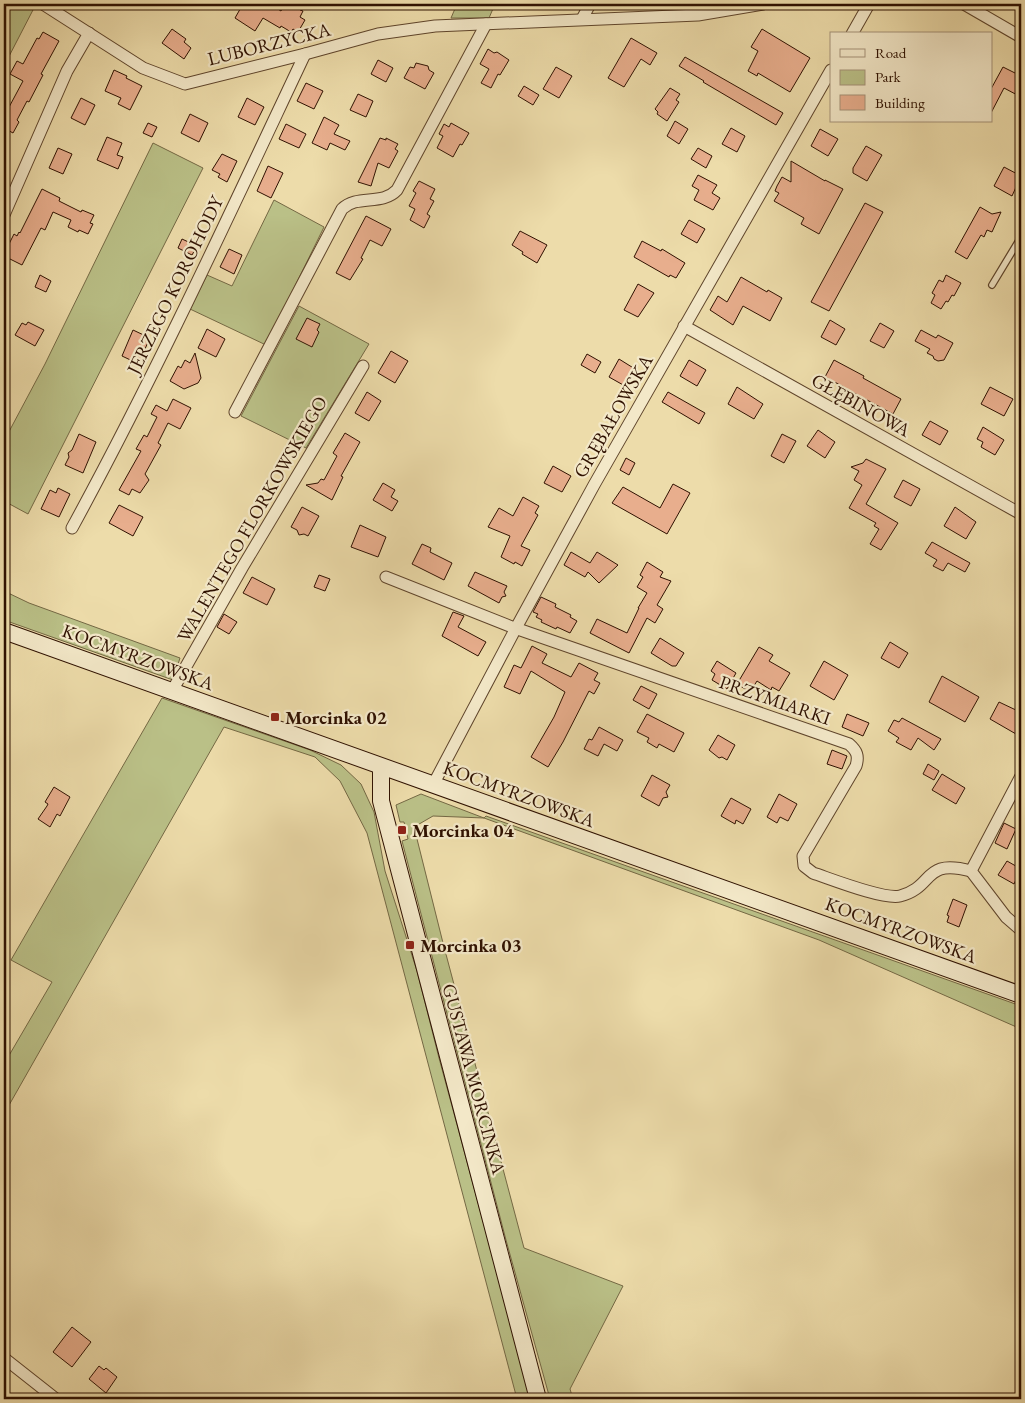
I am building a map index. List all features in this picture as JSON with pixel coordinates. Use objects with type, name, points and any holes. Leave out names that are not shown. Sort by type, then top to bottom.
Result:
[{"type":"main road","name":"KOCMYRZOWSKA","points":[[4,631],[1021,995]]},
{"type":"main road","name":"GUSTAWA MORCINKA","points":[[381,767],[381,801],[538,1399]]},
{"type":"street","name":"LUBORZYCKA","points":[[43,4],[143,68],[186,84],[378,34],[436,26],[698,15],[763,4]]},
{"type":"street","points":[[582,19],[590,4]]},
{"type":"street","points":[[698,15],[703,4]]},
{"type":"street","points":[[853,32],[869,4]]},
{"type":"street","points":[[964,4],[1021,37]]},
{"type":"street","points":[[235,412],[339,213],[347,204],[384,198],[397,190],[486,24]]},
{"type":"street","points":[[4,215],[67,71],[89,33]]},
{"type":"street","name":"JERZEGO KOROHODY","points":[[72,528],[102,473],[207,263],[305,54]]},
{"type":"street","name":"GRĘBAŁOWSKA","points":[[433,784],[598,477],[830,72]]},
{"type":"street","name":"GŁĘBINOWA","points":[[684,326],[1021,514]]},
{"type":"street","name":"WALENTEGO FLORKOWSKIEGO","points":[[172,691],[242,568],[363,366]]},
{"type":"street","name":"PRZYMIARKI","points":[[386,577],[516,628],[849,744],[855,750],[858,757],[856,766],[804,856],[804,866],[813,873],[882,895],[898,897],[916,890],[930,874],[942,868],[954,867],[971,871]]},
{"type":"street","points":[[1021,776],[971,871],[1006,917],[1021,930]]},
{"type":"street","points":[[4,1358],[56,1399]]},
{"type":"lane","points":[[992,285],[1021,237]]},
{"type":"green space","points":[[4,4],[28,4],[34,8],[4,66]]},
{"type":"green space","points":[[457,4],[495,4],[489,18],[451,18]]},
{"type":"green space","points":[[153,143],[203,168],[28,514],[4,501],[4,441],[45,364]]},
{"type":"green space","points":[[274,200],[324,227],[266,345],[190,309],[207,275],[232,286]]},
{"type":"green space","points":[[299,306],[369,344],[306,448],[241,416]]},
{"type":"green space","points":[[4,591],[29,603],[180,658],[173,680],[4,620]]},
{"type":"green space","points":[[162,698],[310,750],[341,765],[361,784],[374,812],[385,871],[417,971],[531,1399],[517,1399],[367,833],[340,781],[315,757],[224,727],[4,1114],[4,1064],[52,982],[11,960]]},
{"type":"green space","points":[[421,794],[484,818],[433,816],[414,827],[524,1248],[623,1286],[570,1389],[573,1399],[550,1399],[506,1240],[402,841],[408,839],[404,822],[400,822],[396,805]]},
{"type":"green space","points":[[486,816],[1021,1006],[1021,1029],[819,940],[484,818]]},
{"type":"building","points":[[243,4],[249,4],[256,8],[258,4],[270,4],[281,11],[285,4],[304,4],[300,10],[303,11],[300,17],[305,20],[298,32],[293,29],[291,32],[263,18],[255,31],[235,18]]},
{"type":"building","points":[[172,29],[186,39],[184,42],[191,48],[184,59],[162,43]]},
{"type":"building","points":[[762,29],[810,58],[790,92],[758,73],[757,76],[748,71],[758,51],[751,47]]},
{"type":"building","points":[[43,32],[59,41],[41,74],[43,75],[29,102],[27,101],[17,120],[19,122],[13,133],[4,128],[4,107],[8,109],[23,81],[10,74],[17,61],[23,64],[37,38],[39,39]]},
{"type":"building","points":[[631,38],[657,53],[650,65],[641,59],[624,87],[608,78]]},
{"type":"building","points":[[488,49],[494,53],[497,52],[509,60],[500,75],[498,74],[491,88],[481,83],[489,69],[480,64]]},
{"type":"building","points":[[685,57],[783,113],[776,125],[679,66]]},
{"type":"building","points":[[378,60],[393,68],[386,82],[371,74]]},
{"type":"building","points":[[416,63],[428,66],[429,70],[434,73],[425,89],[404,78],[410,67],[414,68]]},
{"type":"building","points":[[556,67],[572,76],[559,98],[543,89]]},
{"type":"building","points":[[1003,67],[1021,76],[1021,97],[1004,88],[992,111],[992,87]]},
{"type":"building","points":[[114,70],[142,86],[130,110],[118,104],[121,98],[105,91]]},
{"type":"building","points":[[306,83],[323,91],[314,109],[297,101]]},
{"type":"building","points":[[524,86],[539,95],[533,105],[518,96]]},
{"type":"building","points":[[670,88],[680,94],[676,100],[679,102],[667,121],[657,114],[658,112],[655,109]]},
{"type":"building","points":[[358,94],[373,101],[366,117],[350,110]]},
{"type":"building","points":[[81,98],[95,105],[85,125],[71,118]]},
{"type":"building","points":[[247,98],[264,107],[255,125],[238,117]]},
{"type":"building","points":[[190,114],[208,123],[199,142],[181,133]]},
{"type":"building","points":[[324,117],[339,125],[334,134],[350,141],[345,150],[330,143],[327,150],[312,143]]},
{"type":"building","points":[[675,121],[688,129],[679,144],[667,136]]},
{"type":"building","points":[[148,123],[157,127],[152,137],[143,133]]},
{"type":"building","points":[[451,123],[469,133],[453,157],[437,148],[443,136],[439,134],[444,124],[449,127]]},
{"type":"building","points":[[286,124],[306,134],[299,148],[279,139]]},
{"type":"building","points":[[731,128],[745,136],[737,152],[722,144]]},
{"type":"building","points":[[820,129],[838,139],[828,156],[811,146]]},
{"type":"building","points":[[107,137],[122,143],[117,155],[123,157],[118,169],[97,160]]},
{"type":"building","points":[[380,138],[386,140],[386,138],[398,144],[395,149],[398,151],[389,168],[378,163],[371,186],[358,182]]},
{"type":"building","points":[[866,146],[882,155],[867,181],[853,173],[853,168]]},
{"type":"building","points":[[58,148],[72,154],[63,174],[49,168]]},
{"type":"building","points":[[698,148],[712,156],[706,168],[691,159]]},
{"type":"building","points":[[222,154],[237,161],[227,182],[218,177],[220,174],[212,170]]},
{"type":"building","points":[[791,161],[843,189],[819,234],[801,224],[804,218],[774,201],[779,193],[775,191],[782,177],[791,182]]},
{"type":"building","points":[[268,166],[283,173],[271,198],[257,191]]},
{"type":"building","points":[[1004,167],[1021,176],[1012,196],[994,186]]},
{"type":"building","points":[[698,175],[717,185],[712,193],[720,198],[713,210],[694,200],[699,190],[692,186]]},
{"type":"building","points":[[419,181],[435,189],[430,199],[434,201],[427,214],[430,216],[424,228],[410,220],[415,209],[409,206],[416,193],[413,191]]},
{"type":"building","points":[[42,189],[60,198],[59,201],[81,212],[82,210],[94,215],[90,223],[93,224],[88,234],[79,230],[78,232],[68,227],[71,220],[53,212],[45,230],[41,228],[22,265],[4,256],[4,254],[14,234],[17,236],[20,233]]},
{"type":"building","points":[[865,203],[883,212],[829,311],[811,302]]},
{"type":"building","points":[[980,207],[992,214],[1001,212],[992,232],[987,230],[984,237],[981,235],[967,259],[955,252]]},
{"type":"building","points":[[366,216],[391,229],[382,246],[370,240],[361,258],[363,259],[350,280],[336,273]]},
{"type":"building","points":[[689,220],[705,229],[697,243],[681,234]]},
{"type":"building","points":[[520,231],[547,245],[537,263],[512,245]]},
{"type":"building","points":[[182,239],[197,246],[192,255],[178,248]]},
{"type":"building","points":[[642,241],[661,251],[662,249],[685,263],[676,278],[670,275],[669,277],[634,257]]},
{"type":"building","points":[[229,249],[242,255],[234,274],[220,267]]},
{"type":"building","points":[[40,275],[51,281],[46,292],[35,287]]},
{"type":"building","points":[[946,275],[961,283],[954,296],[952,295],[948,302],[946,301],[941,309],[931,303],[935,295],[932,293],[939,280],[943,282]]},
{"type":"building","points":[[741,277],[782,298],[770,321],[743,306],[733,325],[710,310],[718,296],[727,302]]},
{"type":"building","points":[[638,284],[654,293],[638,317],[624,310]]},
{"type":"building","points":[[307,318],[320,324],[317,330],[319,332],[312,347],[296,339]]},
{"type":"building","points":[[830,320],[845,329],[836,345],[821,337]]},
{"type":"building","points":[[28,322],[44,330],[35,346],[15,335],[22,323],[26,325]]},
{"type":"building","points":[[880,323],[894,331],[884,348],[870,341]]},
{"type":"building","points":[[207,329],[225,339],[216,357],[198,348]]},
{"type":"building","points":[[133,330],[150,338],[144,351],[147,353],[141,365],[122,356]]},
{"type":"building","points":[[921,330],[936,338],[938,335],[953,343],[944,360],[938,361],[934,359],[933,356],[927,353],[930,349],[915,341]]},
{"type":"building","points":[[391,351],[408,361],[395,383],[378,373]]},
{"type":"building","points":[[195,353],[201,378],[198,383],[184,389],[170,381],[178,366],[181,368],[185,360],[190,363]]},
{"type":"building","points":[[587,354],[601,362],[595,373],[581,365]]},
{"type":"building","points":[[619,359],[635,369],[625,386],[609,377]]},
{"type":"building","points":[[689,360],[706,370],[697,386],[680,376]]},
{"type":"building","points":[[834,360],[901,399],[893,414],[854,393],[846,396],[844,387],[825,377]]},
{"type":"building","points":[[737,387],[763,404],[754,419],[728,404]]},
{"type":"building","points":[[990,387],[1013,399],[1004,416],[981,404]]},
{"type":"building","points":[[367,392],[381,401],[369,421],[355,413]]},
{"type":"building","points":[[668,392],[705,413],[699,424],[662,402]]},
{"type":"building","points":[[173,399],[191,408],[180,429],[168,423],[158,443],[161,445],[145,474],[149,480],[140,493],[132,489],[129,495],[119,490],[141,451],[136,449],[144,435],[147,437],[157,417],[151,414],[156,405],[167,411]]},
{"type":"building","points":[[930,421],[948,431],[940,445],[922,435]]},
{"type":"building","points":[[983,427],[1004,440],[995,455],[981,447],[983,442],[977,439]]},
{"type":"building","points":[[818,430],[835,442],[825,458],[807,446]]},
{"type":"building","points":[[345,433],[360,442],[341,476],[343,477],[332,500],[306,485],[318,483],[321,479],[324,480],[337,456],[333,453]]},
{"type":"building","points":[[79,434],[96,442],[83,473],[65,465],[69,457],[68,453],[72,450]]},
{"type":"building","points":[[782,434],[796,441],[784,463],[771,456]]},
{"type":"building","points":[[626,458],[635,463],[629,475],[620,470]]},
{"type":"building","points":[[866,459],[886,469],[866,504],[898,523],[881,550],[870,544],[879,529],[874,526],[876,523],[849,508],[862,485],[854,480],[859,471],[851,467],[863,463]]},
{"type":"building","points":[[553,466],[571,476],[562,492],[544,483]]},
{"type":"building","points":[[903,480],[920,489],[911,506],[894,497]]},
{"type":"building","points":[[383,483],[395,490],[391,497],[398,501],[392,511],[373,500]]},
{"type":"building","points":[[673,484],[690,493],[667,534],[612,503],[623,487],[660,508]]},
{"type":"building","points":[[58,488],[70,494],[59,517],[41,509],[50,490],[56,493]]},
{"type":"building","points":[[523,497],[539,506],[535,513],[538,515],[521,546],[530,550],[522,566],[501,557],[510,536],[488,527],[499,508],[513,516]]},
{"type":"building","points":[[119,505],[143,517],[133,536],[109,523]]},
{"type":"building","points":[[302,507],[319,516],[308,536],[304,534],[299,535],[297,530],[291,527]]},
{"type":"building","points":[[955,507],[976,522],[966,539],[944,526]]},
{"type":"building","points":[[360,525],[386,537],[378,557],[351,547]]},
{"type":"building","points":[[932,542],[970,563],[965,572],[948,563],[943,571],[933,566],[937,560],[925,553]]},
{"type":"building","points":[[422,544],[431,548],[430,552],[452,563],[444,580],[412,564]]},
{"type":"building","points":[[571,552],[590,563],[597,552],[618,565],[599,583],[588,572],[585,577],[564,565]]},
{"type":"building","points":[[647,562],[663,572],[660,577],[671,581],[657,605],[663,609],[655,623],[647,618],[629,653],[590,633],[597,619],[627,633],[647,593],[637,587],[643,577],[640,575]]},
{"type":"building","points":[[475,572],[507,586],[504,592],[506,596],[502,597],[499,603],[468,586]]},
{"type":"building","points":[[319,575],[330,579],[325,591],[314,587]]},
{"type":"building","points":[[252,577],[275,589],[267,605],[243,593]]},
{"type":"building","points":[[541,597],[556,604],[555,607],[571,615],[570,617],[577,621],[570,633],[541,622],[542,620],[536,617],[538,614],[533,612]]},
{"type":"building","points":[[453,612],[464,616],[458,627],[486,642],[478,656],[442,636]]},
{"type":"building","points":[[224,614],[237,622],[229,634],[217,627]]},
{"type":"building","points":[[660,638],[684,653],[676,666],[672,666],[651,653]]},
{"type":"building","points":[[890,642],[908,653],[899,668],[881,658]]},
{"type":"building","points":[[532,646],[547,654],[542,663],[571,677],[579,663],[598,673],[594,680],[600,683],[594,694],[589,691],[548,767],[531,757],[554,717],[565,692],[531,671],[520,694],[504,687],[514,665],[521,668]]},
{"type":"building","points":[[759,647],[773,655],[769,661],[790,673],[779,691],[772,687],[771,690],[757,681],[750,692],[737,684]]},
{"type":"building","points":[[717,661],[736,673],[727,689],[712,680],[715,674],[711,671]]},
{"type":"building","points":[[824,661],[848,675],[834,700],[810,686]]},
{"type":"building","points":[[942,676],[979,697],[965,722],[929,702]]},
{"type":"building","points":[[641,686],[657,694],[649,709],[633,700]]},
{"type":"building","points":[[999,702],[1021,714],[1021,723],[1016,734],[990,719]]},
{"type":"building","points":[[647,714],[684,733],[674,752],[659,744],[657,748],[647,742],[649,738],[637,732]]},
{"type":"building","points":[[847,714],[869,723],[863,736],[842,727]]},
{"type":"building","points":[[902,718],[941,739],[934,750],[918,738],[911,750],[896,742],[899,738],[888,731],[894,720],[899,722]]},
{"type":"building","points":[[599,727],[623,740],[617,751],[604,744],[598,756],[584,749],[589,739],[592,740]]},
{"type":"building","points":[[718,735],[735,745],[727,760],[722,757],[719,758],[709,750]]},
{"type":"building","points":[[832,750],[847,756],[842,769],[827,764]]},
{"type":"building","points":[[928,764],[939,771],[934,780],[923,774]]},
{"type":"building","points":[[942,774],[965,788],[956,804],[932,790]]},
{"type":"building","points":[[652,775],[670,785],[666,792],[668,797],[663,798],[659,806],[641,796]]},
{"type":"building","points":[[54,787],[70,797],[60,816],[57,814],[50,827],[38,819],[48,804],[45,802]]},
{"type":"building","points":[[779,794],[797,804],[788,821],[780,817],[777,823],[767,817]]},
{"type":"building","points":[[731,798],[751,809],[743,824],[736,820],[735,824],[721,816]]},
{"type":"building","points":[[1004,823],[1016,829],[1007,849],[995,843]]},
{"type":"building","points":[[1007,861],[1021,869],[1014,884],[998,875]]},
{"type":"building","points":[[953,899],[967,905],[959,927],[947,922],[949,916],[947,915]]},
{"type":"building","points":[[72,1327],[91,1342],[72,1367],[53,1352]]},
{"type":"building","points":[[99,1366],[104,1370],[106,1368],[117,1377],[106,1393],[89,1379]]},
{"type":"place","name":"Morcinka 02","points":[[275,717]]},
{"type":"place","name":"Morcinka 04","points":[[402,830]]},
{"type":"place","name":"Morcinka 03","points":[[410,945]]}]
